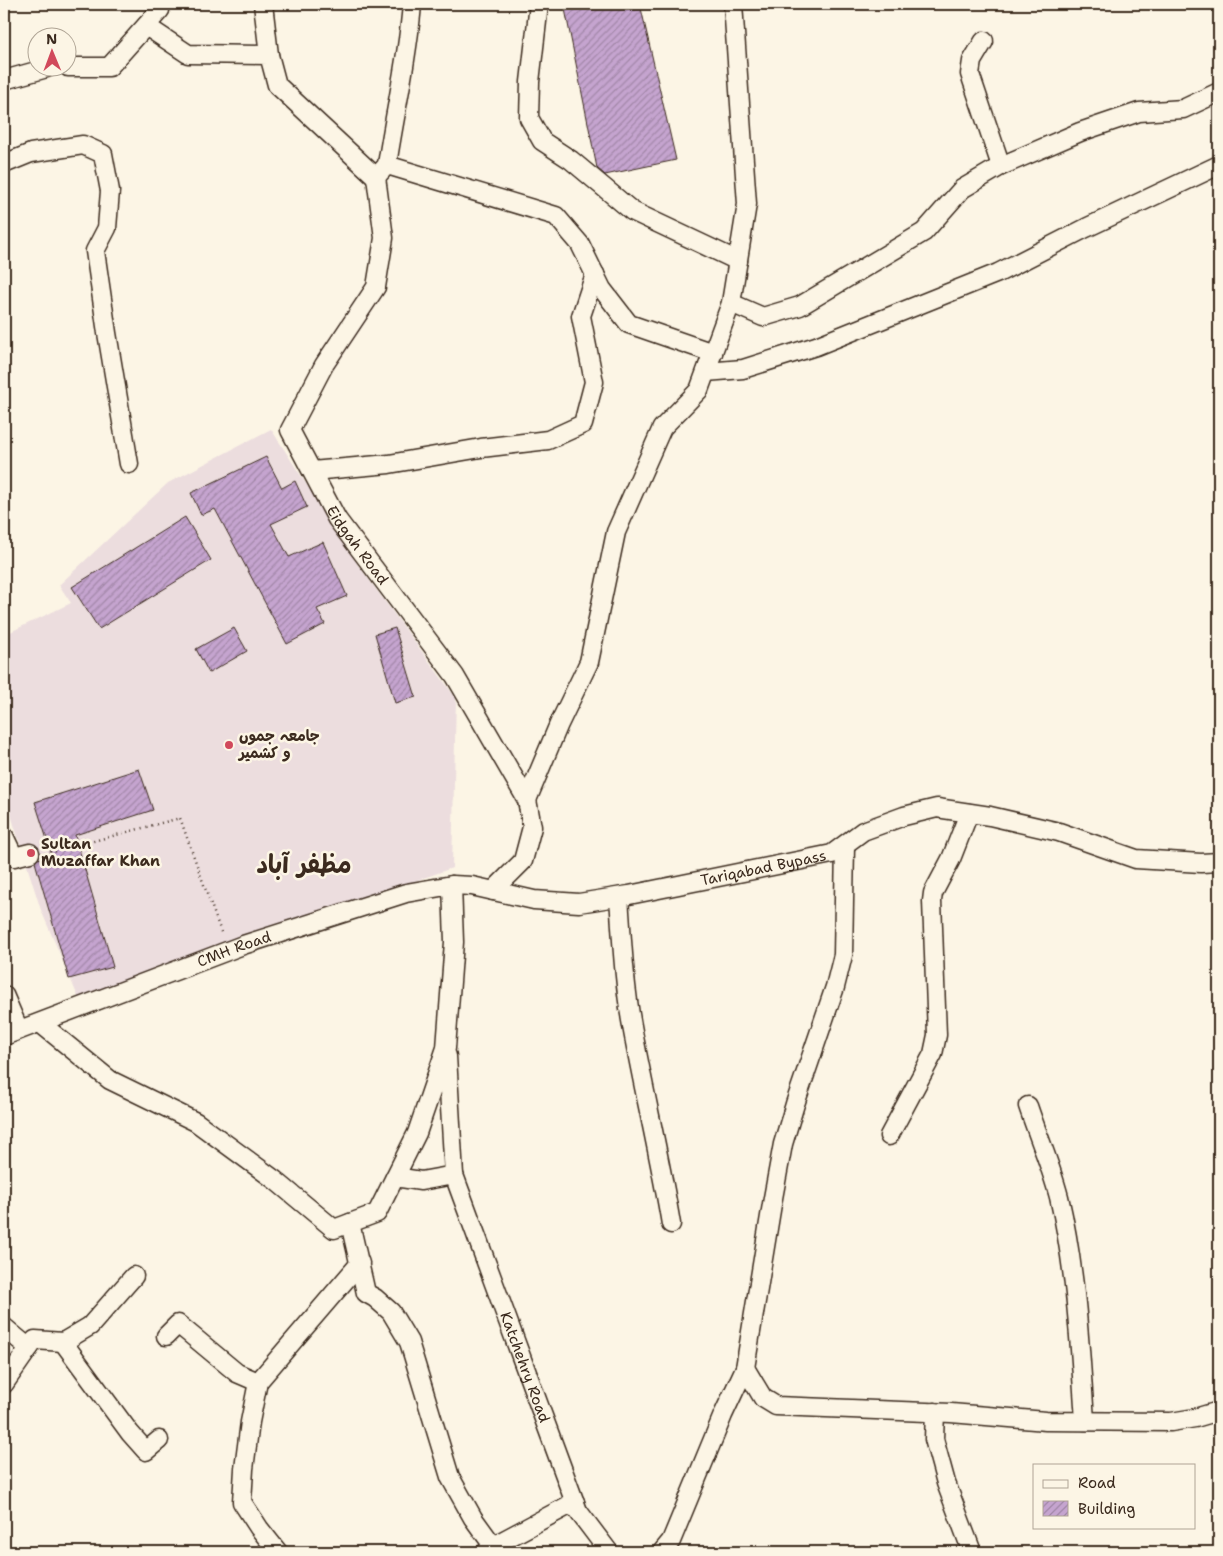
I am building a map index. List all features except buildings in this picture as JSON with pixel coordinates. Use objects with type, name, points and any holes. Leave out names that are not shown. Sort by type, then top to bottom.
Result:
[{"type":"street","points":[[78,67],[109,67],[160,10],[158,4]]},
{"type":"street","points":[[263,4],[269,55],[277,85],[381,171],[556,216],[580,244],[602,288],[629,324],[713,353]]},
{"type":"street","points":[[381,171],[396,110],[409,44],[412,4]]},
{"type":"street","points":[[540,4],[530,82],[529,118],[542,141],[571,160],[632,211],[738,261]]},
{"type":"street","points":[[527,800],[559,724],[589,662],[616,532],[662,428],[699,390],[731,303],[747,204],[733,4]]},
{"type":"street","points":[[146,26],[188,54],[269,55]]},
{"type":"street","points":[[984,41],[972,61],[970,74],[1001,166]]},
{"type":"street","points":[[4,80],[28,73]]},
{"type":"street","points":[[731,303],[763,317],[800,306],[924,232],[962,189],[1001,166],[1080,132],[1139,112],[1183,108],[1219,92]]},
{"type":"street","points":[[4,164],[31,153],[83,145],[103,154],[110,191],[108,219],[107,228],[95,251],[129,464]]},
{"type":"street","points":[[706,372],[743,369],[816,346],[998,273],[1086,228],[1219,165]]},
{"type":"street","name":"Eidgah Road","points":[[381,171],[384,238],[376,286],[324,365],[290,430],[337,519],[455,676],[527,800],[532,827],[523,861],[492,891]]},
{"type":"street","points":[[312,471],[390,464],[481,448],[548,440],[583,424],[594,382],[581,316],[595,274]]},
{"type":"street","name":"Tariqabad Bypass","points":[[472,886],[534,900],[579,903],[619,897],[832,854],[863,831],[904,816],[937,808],[1059,832],[1136,859],[1202,863],[1219,862]]},
{"type":"street","points":[[889,1136],[933,1054],[937,1036],[933,893],[951,859],[969,813]]},
{"type":"street","points":[[4,836],[14,857],[30,853]]},
{"type":"street","points":[[662,1552],[671,1541],[723,1415],[745,1368],[773,1198],[784,1144],[795,1104],[835,988],[843,955],[845,846]]},
{"type":"street","points":[[40,1023],[110,1080],[196,1122],[276,1180],[334,1229],[377,1213],[417,1133],[446,1048],[454,942],[452,885]]},
{"type":"street","name":"CMH Road","points":[[12,1033],[228,951],[341,913],[397,896],[452,885],[472,886]]},
{"type":"street","points":[[619,897],[632,1025],[663,1174],[671,1224]]},
{"type":"street","points":[[4,995],[12,1033]]},
{"type":"street","name":"Katchehry Road","points":[[446,1048],[454,1175],[578,1511],[609,1552]]},
{"type":"street","points":[[1028,1106],[1058,1195],[1067,1240],[1078,1313],[1084,1421]]},
{"type":"street","points":[[395,1177],[421,1181],[454,1175]]},
{"type":"street","points":[[350,1223],[366,1294],[375,1298],[391,1312],[409,1342],[450,1477],[490,1550],[504,1540],[575,1502]]},
{"type":"street","points":[[278,1552],[242,1502],[244,1469],[258,1382],[360,1263]]},
{"type":"street","points":[[4,1384],[35,1340],[63,1342],[90,1326],[134,1276]]},
{"type":"street","points":[[166,1336],[178,1324],[237,1373],[258,1382]]},
{"type":"street","points":[[4,1327],[29,1348]]},
{"type":"street","points":[[63,1342],[130,1433],[146,1451],[159,1440]]},
{"type":"street","points":[[745,1368],[763,1398],[776,1406],[935,1412],[1046,1421],[1171,1422],[1219,1411]]},
{"type":"street","points":[[935,1412],[934,1439],[946,1483],[972,1552]]},
{"type":"path","points":[[30,853],[33,858],[180,818],[228,951]]},
{"type":"shaded area","name":"جامعہ جموں و کشمیر","points":[[271,429],[359,566],[456,698],[452,868],[79,999],[41,910],[4,793],[4,635],[71,603],[59,585],[168,483]]},
{"type":"place","name":"جامعہ جموں و کشمیر","points":[[229,745]]},
{"type":"place","name":"Sultan Muzaffar Khan","points":[[31,853]]},
{"type":"district","name":"مظفر آباد","points":[[304,864]]}]
